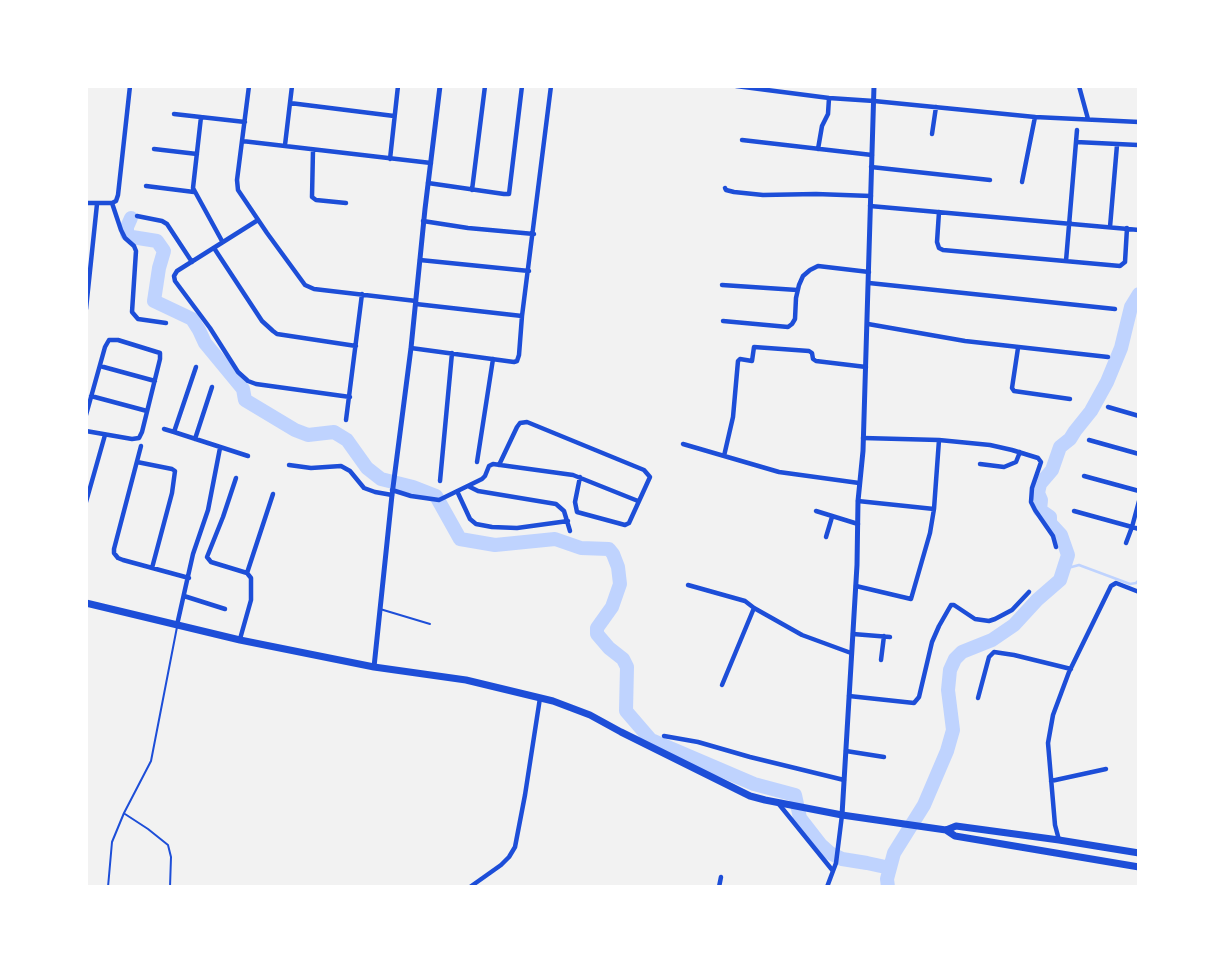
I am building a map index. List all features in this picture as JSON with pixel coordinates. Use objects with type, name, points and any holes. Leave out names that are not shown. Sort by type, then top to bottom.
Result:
[{"type":"highway","points":[[86,603],[240,640],[374,667],[466,680],[566,705],[750,796],[842,815],[946,830],[955,836],[1139,867]]},
{"type":"highway","points":[[946,830],[956,826],[1139,853]]},
{"type":"main road","points":[[374,667],[440,86]]},
{"type":"main road","points":[[842,815],[863,438],[874,86]]},
{"type":"street","points":[[86,203],[112,204],[116,201],[130,86]]},
{"type":"street","points":[[249,86],[238,190],[305,285],[314,289],[522,316]]},
{"type":"street","points":[[285,145],[292,86]]},
{"type":"street","points":[[390,159],[398,86]]},
{"type":"street","points":[[472,190],[485,86]]},
{"type":"street","points":[[428,183],[509,194],[522,86]]},
{"type":"street","points":[[411,348],[517,361],[551,86]]},
{"type":"street","points":[[736,86],[829,98],[1035,117],[1139,122]]},
{"type":"street","points":[[1079,86],[1087,119]]},
{"type":"street","points":[[818,149],[822,126],[828,114],[829,98]]},
{"type":"street","points":[[290,103],[394,116]]},
{"type":"street","points":[[932,134],[936,107]]},
{"type":"street","points":[[174,114],[245,122]]},
{"type":"street","points":[[201,117],[193,186],[222,242]]},
{"type":"street","points":[[1023,182],[1035,117]]},
{"type":"street","points":[[1066,261],[1077,130]]},
{"type":"street","points":[[741,140],[872,155]]},
{"type":"street","points":[[242,141],[431,163]]},
{"type":"street","points":[[1076,142],[1138,145]]},
{"type":"street","points":[[1110,227],[1117,145]]},
{"type":"street","points":[[154,149],[197,154]]},
{"type":"street","points":[[313,150],[312,197],[316,200],[346,203]]},
{"type":"street","points":[[871,167],[990,180]]},
{"type":"street","points":[[146,186],[195,192]]},
{"type":"street","points":[[724,187],[734,192],[763,195],[871,196]]},
{"type":"street","points":[[86,309],[97,204]]},
{"type":"street","points":[[112,204],[125,239],[136,251],[132,312],[138,319],[166,323]]},
{"type":"street","points":[[870,206],[1139,230]]},
{"type":"street","points":[[939,212],[939,248],[1066,261],[1122,265],[1125,262],[1127,228]]},
{"type":"street","points":[[137,216],[167,224],[192,262]]},
{"type":"street","points":[[258,220],[177,272],[174,280],[241,376],[248,381],[350,397]]},
{"type":"street","points":[[424,221],[534,234]]},
{"type":"street","points":[[214,248],[262,321],[277,334],[356,346]]},
{"type":"street","points":[[420,260],[528,271]]},
{"type":"street","points":[[723,321],[788,327],[795,319],[797,290],[806,273],[818,266],[870,272]]},
{"type":"street","points":[[869,283],[1115,309]]},
{"type":"street","points":[[722,285],[797,290]]},
{"type":"street","points":[[346,420],[362,295]]},
{"type":"street","points":[[868,324],[965,341],[1108,357]]},
{"type":"street","points":[[86,415],[107,343],[113,339],[158,352],[160,359],[139,438],[86,431]]},
{"type":"street","points":[[724,456],[733,417],[738,360],[752,361],[753,348],[809,351],[816,361],[866,368]]},
{"type":"street","points":[[1018,348],[1012,388],[1014,391],[1070,399]]},
{"type":"street","points":[[440,481],[452,353]]},
{"type":"street","points":[[477,462],[493,359]]},
{"type":"street","points":[[100,366],[155,381]]},
{"type":"street","points":[[174,432],[196,367]]},
{"type":"street","points":[[195,439],[212,387]]},
{"type":"street","points":[[91,396],[147,411]]},
{"type":"street","points":[[1108,407],[1139,416]]},
{"type":"street","points":[[499,465],[518,425],[525,421],[644,470],[649,475],[649,480],[629,523],[625,525],[576,510],[580,477]]},
{"type":"street","points":[[164,429],[248,456]]},
{"type":"street","points":[[86,502],[105,435]]},
{"type":"street","points":[[863,438],[939,439],[990,445],[1038,458],[1041,461],[1031,488],[1031,502],[1053,536],[1056,547]]},
{"type":"street","points":[[855,586],[911,599],[930,533],[939,439]]},
{"type":"street","points":[[1089,440],[1139,454]]},
{"type":"street","points":[[683,444],[779,472],[859,483]]},
{"type":"street","points":[[141,446],[114,553],[123,560],[189,578]]},
{"type":"street","points":[[177,626],[193,554],[208,510],[220,448]]},
{"type":"street","points":[[980,464],[1004,467],[1016,462],[1020,452]]},
{"type":"street","points":[[137,462],[175,471],[172,493],[152,568]]},
{"type":"street","points":[[289,465],[311,468],[341,466],[350,471],[364,488],[375,492],[392,490],[434,499],[442,498],[483,478],[490,465],[499,465],[580,477],[638,501]]},
{"type":"street","points":[[1084,476],[1139,491]]},
{"type":"street","points":[[236,478],[207,557],[211,562],[247,573],[251,578],[252,591],[240,640]]},
{"type":"street","points":[[467,486],[478,491],[556,504],[563,509],[570,531]]},
{"type":"street","points":[[457,491],[470,519],[476,524],[517,528],[568,521]]},
{"type":"street","points":[[247,573],[273,494]]},
{"type":"street","points":[[858,501],[934,509]]},
{"type":"street","points":[[1126,543],[1139,501]]},
{"type":"street","points":[[816,511],[858,524]]},
{"type":"street","points":[[1074,511],[1139,529]]},
{"type":"street","points":[[826,537],[832,517]]},
{"type":"street","points":[[1059,840],[1055,825],[1048,743],[1056,706],[1111,586],[1116,583],[1139,592]]},
{"type":"street","points":[[688,585],[746,601],[802,635],[851,653]]},
{"type":"street","points":[[849,696],[914,703],[919,696],[932,642],[951,605],[975,620],[995,620],[1018,605],[1029,592]]},
{"type":"street","points":[[184,596],[225,609]]},
{"type":"street","points":[[722,685],[754,608]]},
{"type":"street","points":[[853,634],[887,636],[881,660]]},
{"type":"street","points":[[978,698],[989,657],[994,652],[1071,669]]},
{"type":"street","points":[[470,887],[501,865],[515,847],[540,698]]},
{"type":"street","points":[[664,736],[698,742],[845,780]]},
{"type":"street","points":[[846,751],[884,757]]},
{"type":"street","points":[[1051,781],[1106,769]]},
{"type":"street","points":[[778,803],[832,871]]},
{"type":"street","points":[[827,887],[836,860],[842,815]]},
{"type":"street","points":[[719,887],[721,877]]},
{"type":"lane","points":[[379,609],[430,624]]},
{"type":"lane","points":[[108,887],[111,846],[150,761],[177,626]]},
{"type":"lane","points":[[124,813],[168,845],[171,857],[170,887]]},
{"type":"waterway","points":[[131,218],[127,234],[157,241],[164,251],[154,301],[192,319],[205,343],[243,389],[245,400],[308,435],[334,432],[347,440],[367,468],[381,479],[436,496],[460,539],[495,545],[555,539],[581,548],[609,549],[618,567],[620,584],[612,607],[597,628],[597,634],[623,659],[627,667],[626,711],[651,740],[754,784],[795,795],[800,818],[830,853],[842,859],[890,868]]},
{"type":"waterway","points":[[888,887],[887,879],[894,853],[924,805],[947,751],[953,730],[948,690],[950,670],[955,659],[962,652],[992,640],[1014,625],[1060,580],[1068,555],[1061,535],[1050,523],[1050,517],[1040,510],[1040,484],[1052,470],[1060,447],[1070,439],[1091,411],[1107,382],[1121,348],[1131,307],[1139,294]]},
{"type":"waterway","points":[[1064,569],[1079,565],[1130,584],[1139,580]]}]
